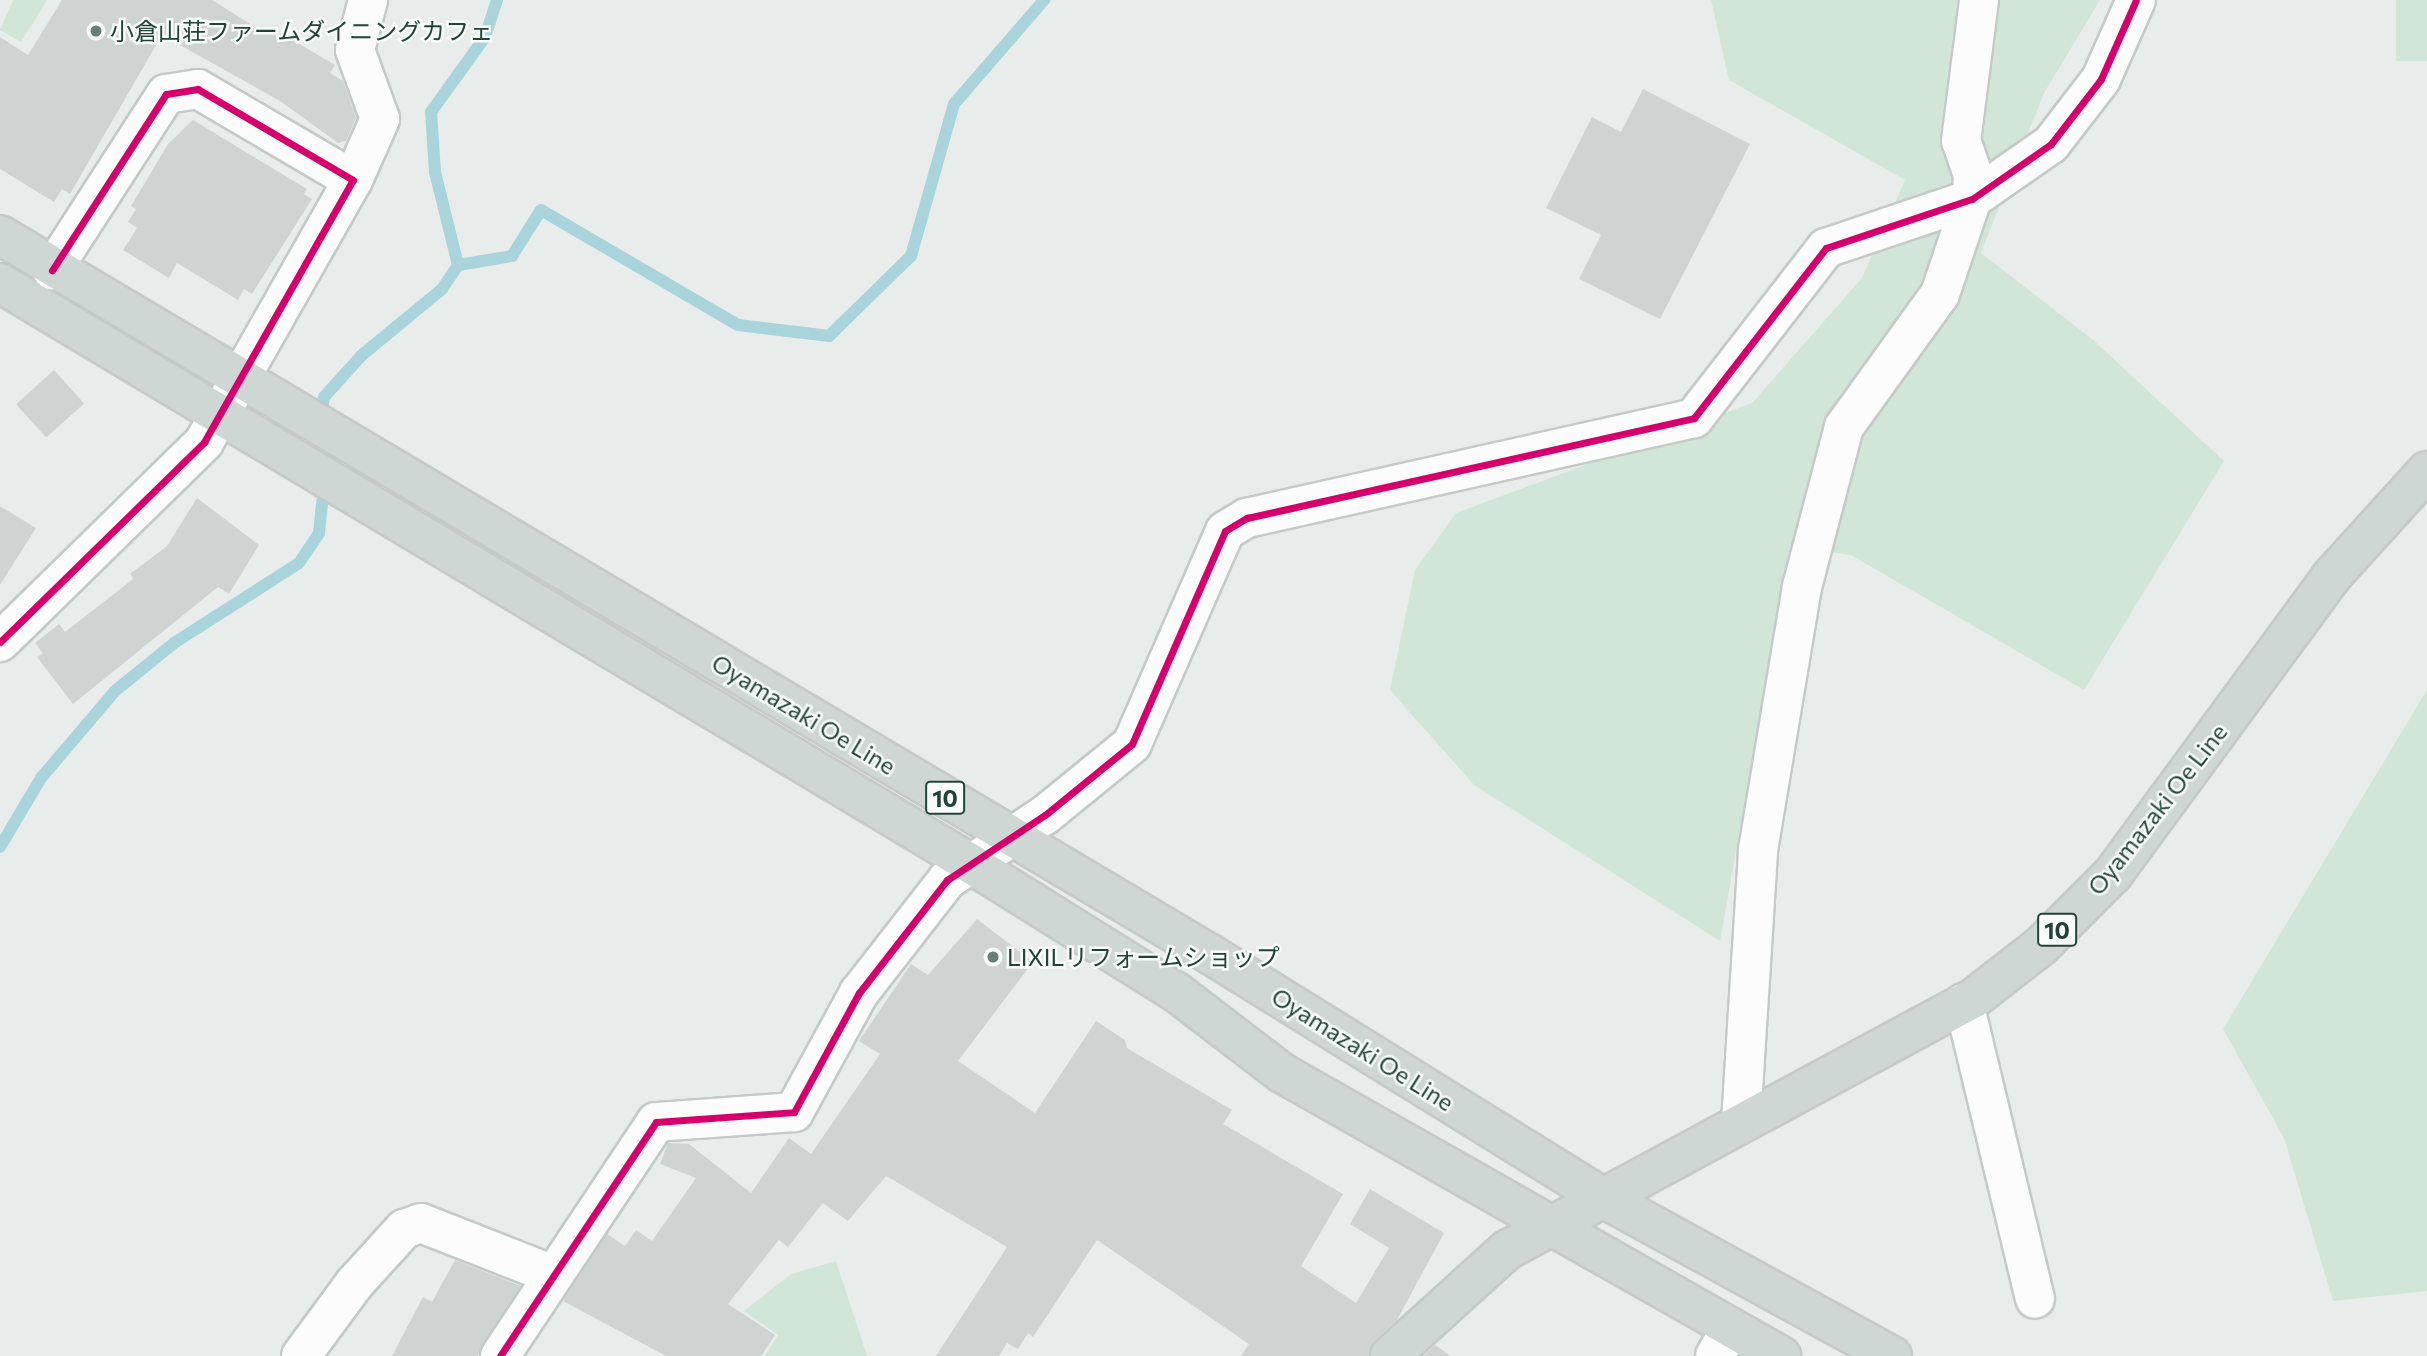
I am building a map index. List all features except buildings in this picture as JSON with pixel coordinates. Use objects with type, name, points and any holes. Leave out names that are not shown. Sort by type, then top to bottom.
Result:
[{"type":"main road","name":"Oyamazaki Oe Line","points":[[0,235],[52,270],[1012,837],[1605,1199],[1892,1356]]},
{"type":"main road","name":"Oyamazaki Oe Line","points":[[0,283],[971,864],[1176,992],[1282,1073],[1547,1226],[1723,1342],[1781,1356]]},
{"type":"main road","name":"Oyamazaki Oe Line","points":[[1547,1226],[1605,1199],[1741,1122],[1964,1003],[2042,945],[2113,874],[2331,577],[2427,471]]},
{"type":"main road","points":[[1390,1356],[1507,1250],[1547,1226]]},
{"type":"street","points":[[0,642],[204,442],[353,180],[380,119],[355,50],[368,0]]},
{"type":"street","points":[[1741,1122],[1758,850],[1802,587],[1843,427],[1940,294],[1972,199],[1973,175],[1961,141],[1979,0]]},
{"type":"street","points":[[500,1356],[551,1274],[656,1122],[794,1112],[859,993],[947,880],[1012,837],[1132,744],[1225,531],[1247,518],[1694,418],[1826,248],[1972,199],[2021,170],[2078,113],[2101,79],[2136,0]]},
{"type":"street","points":[[52,270],[166,94],[198,89],[353,180]]},
{"type":"street","points":[[1964,1003],[2035,1299]]},
{"type":"street","points":[[301,1356],[354,1284],[404,1229],[421,1223],[551,1274]]},
{"type":"green space","points":[[13,0],[47,0],[21,42],[0,30]]},
{"type":"green space","points":[[1711,0],[2100,0],[2044,93],[1981,253],[2092,339],[2224,461],[2084,690],[1851,555],[1790,546],[1720,941],[1474,785],[1390,690],[1415,570],[1456,513],[1752,403],[1862,278],[1905,180],[1729,80]]},
{"type":"green space","points":[[2396,0],[2427,0],[2427,61],[2396,61]]},
{"type":"green space","points":[[2427,690],[2427,1291],[2333,1301],[2284,1138],[2223,1029]]},
{"type":"green space","points":[[836,1261],[867,1356],[765,1356],[778,1335],[744,1311],[791,1274]]},
{"type":"waterway","points":[[324,467],[317,434],[324,397],[362,355],[442,289],[458,265],[435,172],[431,112],[485,37],[497,0]]},
{"type":"waterway","points":[[458,265],[512,256],[541,210],[738,325],[829,336],[911,256],[954,104],[1044,0]]},
{"type":"waterway","points":[[0,847],[41,778],[115,691],[174,643],[299,563],[319,533],[324,485]]},
{"type":"cycle path","points":[[500,1356],[656,1122],[794,1112],[859,993],[947,880],[1045,815],[1132,744],[1225,531],[1247,518],[1694,418],[1826,248],[1972,199],[2051,144],[2101,79],[2136,0]]},
{"type":"cycle path","points":[[0,642],[204,442],[353,180],[198,89],[166,94],[52,270]]},
{"type":"place","name":"小倉山荘ファームダイニングカフェ","points":[[96,31]]},
{"type":"place","name":"LIXILリフォームショップ","points":[[993,957]]}]
